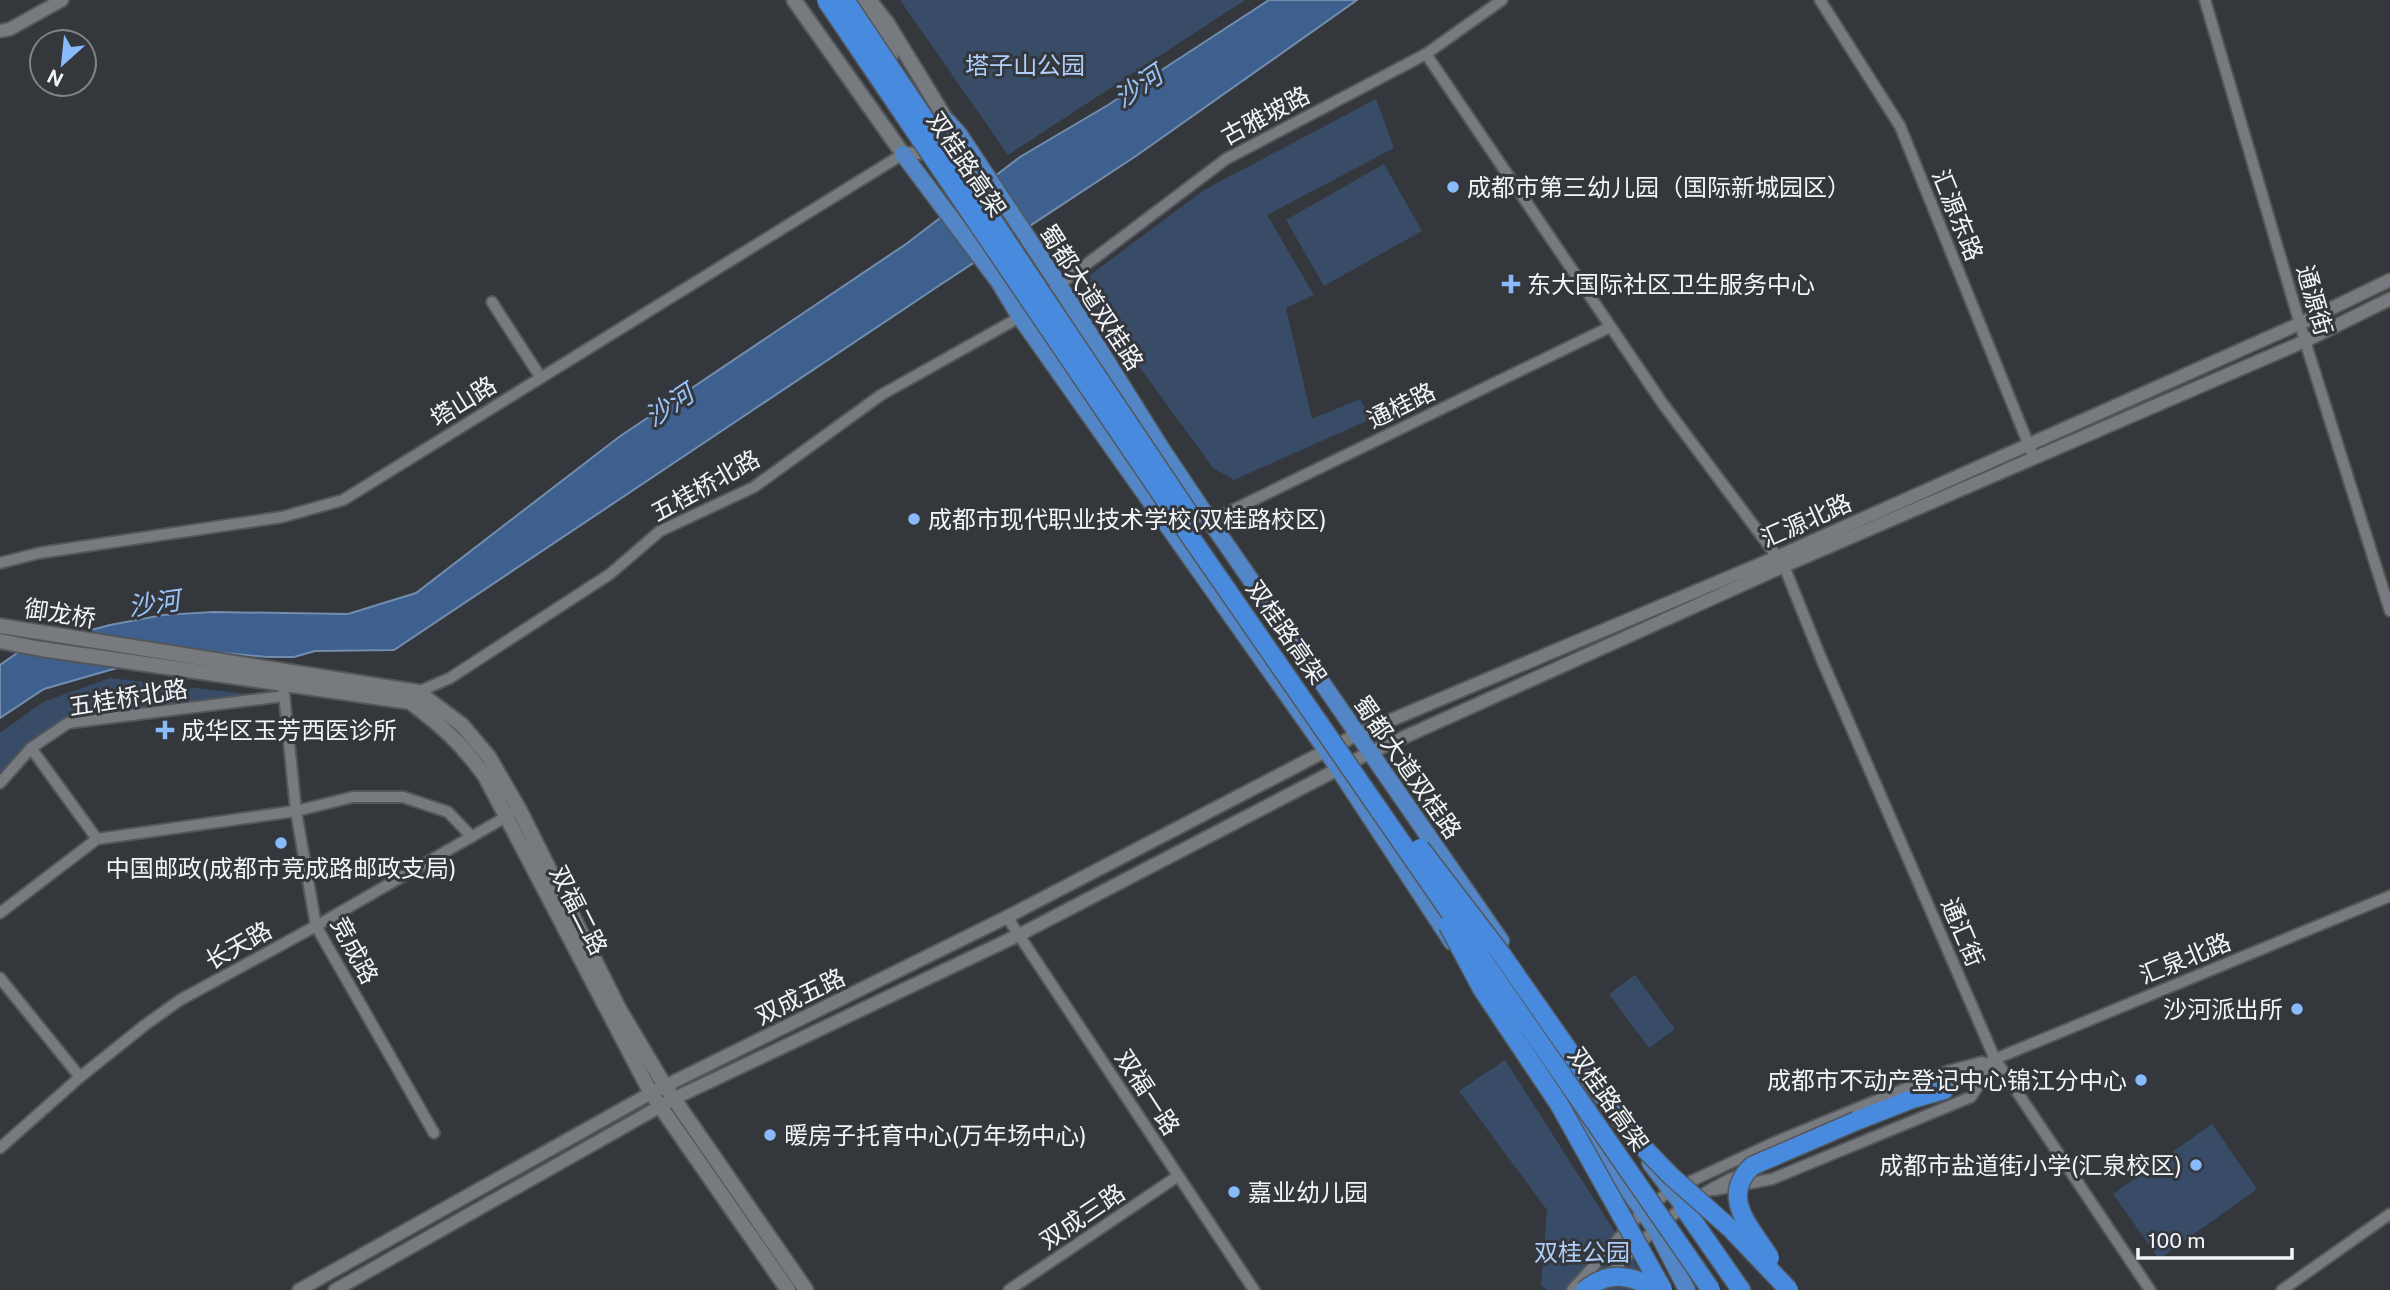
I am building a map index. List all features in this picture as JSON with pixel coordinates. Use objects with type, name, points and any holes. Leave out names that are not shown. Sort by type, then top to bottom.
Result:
[{"type":"highway","name":"双桂路高架","points":[[826,0],[1176,516],[1411,845],[1739,1289]]},
{"type":"highway","name":"双桂路高架","points":[[845,0],[940,126],[1189,513],[1711,1290]]},
{"type":"highway","points":[[1411,845],[1482,989],[1559,1104],[1664,1290]]},
{"type":"highway","points":[[1411,845],[1502,955],[1581,1068],[1639,1143],[1790,1290]]},
{"type":"highway","points":[[1790,1290],[1741,1212],[1736,1191],[1741,1177],[1752,1166],[1856,1121],[1912,1099],[1944,1090]]},
{"type":"highway","points":[[1684,1208],[1739,1289]]},
{"type":"highway","points":[[1585,1290],[1596,1282],[1619,1276],[1640,1280],[1655,1290]]},
{"type":"main road","points":[[794,0],[903,154],[999,282],[1020,317],[1326,750],[1425,904],[1643,1211],[1695,1290]]},
{"type":"main road","points":[[869,0],[887,23],[940,126]]},
{"type":"main road","name":"蜀都大道双桂路","points":[[940,126],[959,134],[1059,285],[1163,452],[1684,1208]]},
{"type":"main road","name":"御龙桥","points":[[0,626],[282,684]]},
{"type":"main road","name":"御龙桥","points":[[0,641],[243,679]]},
{"type":"main road","name":"双福二路","points":[[243,679],[414,697],[462,725],[475,738],[519,809],[618,1009],[665,1086],[806,1290]]},
{"type":"main road","name":"双福二路","points":[[414,697],[463,746],[485,776],[651,1094],[788,1290]]},
{"type":"main road","points":[[1656,1230],[1687,1290]]},
{"type":"street","points":[[0,31],[10,29],[62,0]]},
{"type":"street","points":[[859,0],[940,126],[949,131],[939,148],[926,153],[903,154]]},
{"type":"street","name":"古雅坡路","points":[[1059,285],[1226,159],[1426,54],[1502,0]]},
{"type":"street","name":"汇源东路","points":[[1820,0],[1900,126],[2034,458]]},
{"type":"street","name":"通源街","points":[[2205,0],[2305,341],[2390,611]]},
{"type":"street","name":"通汇街","points":[[1426,54],[1662,404],[1780,561],[1995,1059],[2150,1290]]},
{"type":"street","points":[[903,154],[927,157],[945,170],[1014,269],[1037,287],[1059,285]]},
{"type":"street","name":"塔山路","points":[[0,563],[39,553],[282,517],[343,500],[903,154]]},
{"type":"street","name":"汇源北路","points":[[1339,769],[1369,752],[2028,444],[2301,323],[2390,279]]},
{"type":"street","name":"五桂桥北路","points":[[414,697],[450,678],[611,574],[660,531],[754,487],[881,395],[1020,317],[1059,285]]},
{"type":"street","name":"汇源北路","points":[[1326,750],[1357,734],[2034,458],[2305,341],[2390,299]]},
{"type":"street","points":[[492,302],[541,378]]},
{"type":"street","name":"通桂路","points":[[1210,521],[1610,327]]},
{"type":"street","name":"五桂桥北路","points":[[0,783],[31,748],[68,723],[282,684]]},
{"type":"street","name":"竞成路","points":[[282,684],[296,811],[316,926],[434,1133]]},
{"type":"street","points":[[31,748],[97,839]]},
{"type":"street","name":"双成五路","points":[[299,1290],[665,1086],[1007,917],[1326,750]]},
{"type":"street","name":"双成五路","points":[[335,1290],[675,1098],[1019,935],[1339,769]]},
{"type":"street","points":[[0,913],[97,839],[296,811],[353,797],[403,797],[448,812],[472,837]]},
{"type":"street","name":"长天路","points":[[0,1148],[80,1077],[180,1000],[316,926],[519,809]]},
{"type":"street","name":"汇泉北路","points":[[1572,1290],[1643,1211],[1670,1191],[1773,1143],[1948,1071],[1995,1059],[2390,896]]},
{"type":"street","name":"双福一路","points":[[1007,917],[1254,1290]]},
{"type":"street","points":[[0,978],[80,1077]]},
{"type":"street","points":[[1705,1192],[1772,1179],[1971,1097],[1995,1059]]},
{"type":"street","name":"汇泉北路","points":[[1595,1290],[1617,1265],[1656,1230],[1705,1192],[1729,1179],[1924,1102],[1995,1059]]},
{"type":"street","name":"双成三路","points":[[1009,1290],[1178,1176]]},
{"type":"street","points":[[2282,1290],[2390,1214]]},
{"type":"green space","name":"塔子山公园","points":[[900,0],[1245,0],[1008,155]]},
{"type":"green space","points":[[1376,99],[1394,148],[1267,215],[1314,295],[1286,308],[1312,419],[1360,399],[1371,419],[1234,480],[1213,468],[1092,302],[1090,275],[1204,190]]},
{"type":"green space","points":[[1384,164],[1422,231],[1324,286],[1286,220]]},
{"type":"green space","points":[[110,678],[255,695],[64,718],[27,743],[0,773],[0,733],[43,702]]},
{"type":"green space","points":[[1635,975],[1675,1029],[1649,1048],[1609,994]]},
{"type":"green space","name":"双桂公园","points":[[1505,1060],[1652,1290],[1547,1290],[1541,1285],[1547,1210],[1459,1091]]},
{"type":"green space","points":[[2212,1124],[2257,1189],[2159,1259],[2113,1194]]},
{"type":"water","name":"沙河","points":[[1269,0],[1357,0],[1136,156],[394,650],[315,651],[294,657],[202,651],[124,666],[44,689],[0,718],[0,665],[26,647],[110,625],[163,615],[214,612],[348,614],[416,593],[619,437],[906,244],[1020,157],[1108,105]]},
{"type":"place","name":"成都市第三幼儿园（国际新城园区）","points":[[1453,187]]},
{"type":"place","name":"东大国际社区卫生服务中心","points":[[1511,284]]},
{"type":"place","name":"成都市现代职业技术学校(双桂路校区)","points":[[914,519]]},
{"type":"place","name":"成华区玉芳西医诊所","points":[[165,730]]},
{"type":"place","name":"中国邮政(成都市竞成路邮政支局)","points":[[281,843]]},
{"type":"place","name":"沙河派出所","points":[[2297,1009]]},
{"type":"place","name":"成都市不动产登记中心锦江分中心","points":[[2141,1080]]},
{"type":"place","name":"暖房子托育中心(万年场中心)","points":[[770,1135]]},
{"type":"place","name":"成都市盐道街小学(汇泉校区)","points":[[2196,1165]]},
{"type":"place","name":"嘉业幼儿园","points":[[1234,1192]]}]
